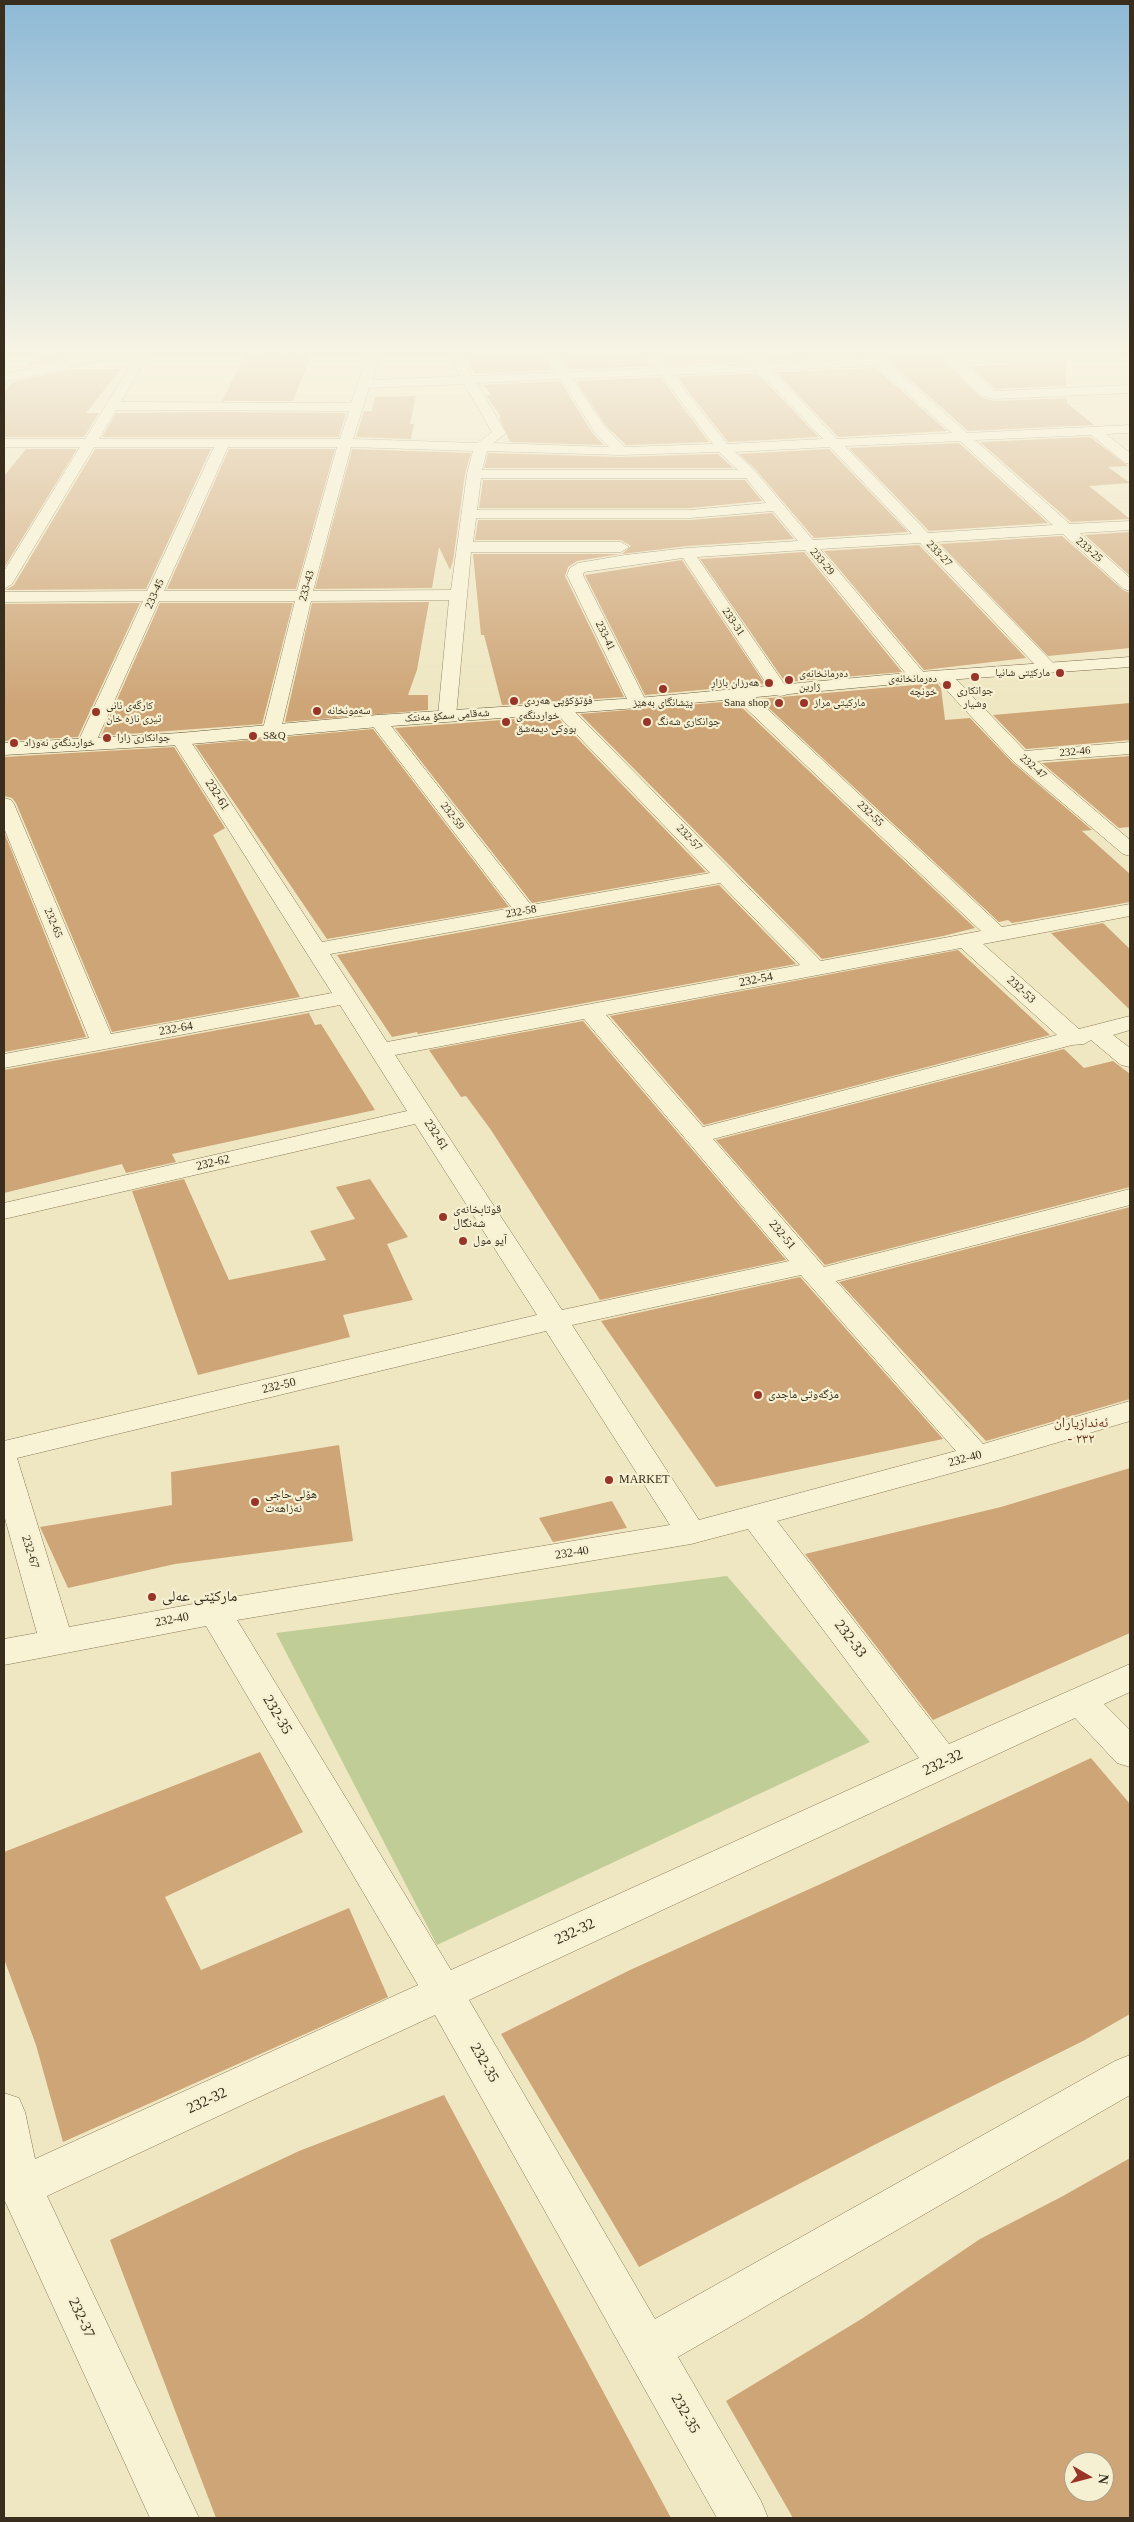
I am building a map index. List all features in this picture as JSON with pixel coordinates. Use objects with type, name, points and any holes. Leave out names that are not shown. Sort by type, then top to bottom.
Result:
[{"type":"street","points":[[4,584],[72,471]]},
{"type":"street","name":"233-45","points":[[86,744],[211,471]]},
{"type":"street","name":"233-43","points":[[272,729],[304,596],[338,471]]},
{"type":"street","points":[[447,716],[458,595],[475,471]]},
{"type":"street","name":"233-29","points":[[747,471],[918,677]]},
{"type":"street","name":"233-27","points":[[860,471],[1048,668]]},
{"type":"street","name":"233-25","points":[[1001,471],[1130,586]]},
{"type":"street","points":[[474,474],[750,474]]},
{"type":"street","points":[[469,514],[690,514],[776,506]]},
{"type":"street","points":[[465,547],[667,547],[687,553],[1130,524]]},
{"type":"street","name":"233-41","points":[[638,703],[575,575],[578,568],[625,560],[687,553]]},
{"type":"street","name":"233-31","points":[[687,553],[780,690]]},
{"type":"street","points":[[4,596],[458,595]]},
{"type":"street","name":"شەقامی سمکۆ مەنتک","points":[[4,749],[180,739],[378,720],[638,703],[918,677],[1130,662]]},
{"type":"street","name":"232-47","points":[[944,676],[1020,757],[1122,837],[1130,850]]},
{"type":"street","name":"232-55","points":[[741,694],[998,935]]},
{"type":"street","name":"232-57","points":[[561,708],[816,969]]},
{"type":"street","name":"232-59","points":[[378,720],[525,911]]},
{"type":"street","name":"232-61","points":[[180,739],[348,997],[690,1533]]},
{"type":"street","name":"232-46","points":[[1020,757],[1130,748]]},
{"type":"street","name":"232-65","points":[[4,804],[103,1042]]},
{"type":"street","name":"232-58","points":[[317,950],[726,876]]},
{"type":"street","name":"232-54","points":[[381,1050],[1130,910]]},
{"type":"street","name":"232-53","points":[[966,941],[1086,1035],[1130,1060]]},
{"type":"street","name":"232-64","points":[[4,1061],[348,997]]},
{"type":"street","name":"232-51","points":[[590,1011],[813,1271],[977,1456]]},
{"type":"street","points":[[697,1136],[1130,1023]]},
{"type":"street","name":"232-62","points":[[4,1210],[423,1115]]},
{"type":"street","name":"232-50","points":[[4,1452],[555,1320],[813,1271],[1130,1197]]},
{"type":"street","name":"232-40","points":[[4,1652],[215,1612],[690,1533],[977,1456],[1130,1411]]},
{"type":"street","name":"232-67","points":[[4,1462],[57,1642]]},
{"type":"street","name":"232-33","points":[[756,1516],[943,1763]]},
{"type":"street","name":"232-35","points":[[215,1612],[443,1992],[744,2518]]},
{"type":"street","name":"232-32","points":[[20,2187],[1130,1677]]},
{"type":"street","points":[[1079,1700],[1130,1754]]},
{"type":"street","points":[[648,2349],[1130,2074]]},
{"type":"street","name":"232-37","points":[[4,2112],[20,2187],[175,2518]]},
{"type":"green space","points":[[727,1576],[870,1742],[437,1945],[276,1633]]},
{"type":"building","points":[[8,471],[64,471],[4,568],[4,476]]},
{"type":"building","points":[[82,471],[201,471],[146,589],[6,590],[14,585]]},
{"type":"building","points":[[219,471],[329,471],[296,589],[167,589]]},
{"type":"building","points":[[346,471],[466,471],[453,561],[450,570],[439,547],[432,588],[315,589]]},
{"type":"building","points":[[757,471],[850,471],[908,532],[814,538]]},
{"type":"building","points":[[871,471],[990,471],[1048,523],[929,531]]},
{"type":"building","points":[[1013,471],[1113,471],[1130,483],[1089,486],[1130,519],[1071,522]]},
{"type":"building","points":[[483,480],[745,480],[762,501],[690,508],[479,508]]},
{"type":"building","points":[[772,513],[794,539],[687,546],[622,554],[631,546],[621,540],[475,540],[478,520],[690,520]]},
{"type":"building","points":[[1130,532],[1130,576],[1085,535]]},
{"type":"building","points":[[1062,536],[1123,590],[1130,593],[1130,648],[1048,656],[940,544]]},
{"type":"building","points":[[919,545],[1026,658],[924,670],[824,551]]},
{"type":"building","points":[[804,552],[902,672],[785,682],[700,559]]},
{"type":"building","points":[[473,554],[620,554],[577,561],[568,567],[565,576],[624,697],[502,705],[484,635],[481,635]]},
{"type":"building","points":[[682,560],[765,684],[645,695],[585,575]]},
{"type":"building","points":[[429,602],[417,670],[408,695],[428,695],[428,710],[285,722],[312,603]]},
{"type":"building","points":[[140,603],[78,737],[4,741],[4,604]]},
{"type":"building","points":[[160,603],[293,603],[262,724],[101,736]]},
{"type":"building","points":[[937,683],[941,688],[945,720],[970,718],[1012,762],[1092,830],[1082,831],[1130,874],[1130,902],[1012,923],[1008,920],[999,922],[759,699]]},
{"type":"building","points":[[735,701],[975,928],[822,959],[580,714]]},
{"type":"building","points":[[1130,703],[1130,740],[1026,749],[993,715]]},
{"type":"building","points":[[556,716],[706,872],[532,903],[395,728]]},
{"type":"building","points":[[373,729],[509,907],[327,939],[195,745]]},
{"type":"building","points":[[174,747],[225,828],[213,835],[300,997],[112,1032],[16,803],[12,798],[4,796],[4,757]]},
{"type":"building","points":[[1130,756],[1130,827],[1119,828],[1042,763]]},
{"type":"building","points":[[4,832],[86,1037],[4,1052]]},
{"type":"building","points":[[719,885],[796,964],[418,1034],[417,1032],[392,1037],[337,955]]},
{"type":"building","points":[[1103,923],[1130,949],[1130,1010],[1051,933]]},
{"type":"building","points":[[958,950],[1050,1035],[704,1125],[610,1016]]},
{"type":"building","points":[[309,1013],[315,1025],[321,1024],[375,1110],[172,1154],[176,1162],[126,1173],[122,1164],[4,1193],[4,1070]]},
{"type":"building","points":[[583,1021],[786,1260],[600,1300],[491,1130],[466,1096],[461,1097],[429,1050]]},
{"type":"building","points":[[1064,1049],[1084,1068],[1113,1061],[1130,1074],[1130,1187],[825,1265],[716,1140]]},
{"type":"building","points":[[184,1179],[229,1280],[326,1260],[310,1231],[355,1219],[336,1187],[370,1179],[408,1237],[387,1244],[413,1300],[343,1315],[350,1337],[198,1375],[132,1191]]},
{"type":"building","points":[[1130,1207],[1130,1399],[986,1441],[839,1282]]},
{"type":"building","points":[[800,1277],[943,1439],[716,1487],[601,1321]]},
{"type":"building","points":[[339,1445],[353,1541],[175,1564],[68,1588],[40,1527],[172,1505],[171,1472]]},
{"type":"building","points":[[1130,1468],[1130,1633],[933,1720],[805,1554],[1001,1507]]},
{"type":"building","points":[[612,1501],[627,1528],[553,1542],[539,1518]]},
{"type":"building","points":[[260,1752],[303,1832],[165,1897],[201,1970],[349,1908],[388,1997],[63,2142],[36,2045],[4,1959],[4,1852]]},
{"type":"building","points":[[1091,1758],[1130,1804],[1130,2014],[1083,2041],[876,2144],[639,2267],[501,2034],[630,1970],[825,1882]]},
{"type":"building","points":[[444,2095],[671,2518],[216,2518],[110,2240],[299,2151]]},
{"type":"building","points":[[1130,2158],[1130,2518],[793,2518],[726,2401],[863,2318],[980,2239],[1063,2196]]},
{"type":"place","name":"مارکێتی شانیا","points":[[1060,673]]},
{"type":"place","name":"جوانکاری وشیار","points":[[975,677]]},
{"type":"place","name":"دەرمانخانەی ژارین","points":[[789,680]]},
{"type":"place","name":"هەرزان بازاڕ","points":[[769,683]]},
{"type":"place","name":"دەرمانخانەی خونچە","points":[[947,685]]},
{"type":"place","name":"پێشانگای بەهێز","points":[[663,689]]},
{"type":"place","name":"فۆتۆکۆپی هەردی","points":[[514,701]]},
{"type":"place","name":"Sana shop","points":[[779,703]]},
{"type":"place","name":"مارکیتی مراز","points":[[804,703]]},
{"type":"place","name":"سەمونخانە","points":[[317,711]]},
{"type":"place","name":"کارگەی نانی تیری نازە خان","points":[[96,712]]},
{"type":"place","name":"خواردنگەی بووکی دیمەشق","points":[[506,722]]},
{"type":"place","name":"جوانکاری شەنگ","points":[[647,722]]},
{"type":"place","name":"S&Q","points":[[253,736]]},
{"type":"place","name":"جوانکاری زارا","points":[[107,738]]},
{"type":"place","name":"خواردنگەی نەوزاد","points":[[14,743]]},
{"type":"place","name":"قوتابخانەی شەنگال","points":[[443,1217]]},
{"type":"place","name":"آيو مول","points":[[463,1241]]},
{"type":"place","name":"مزگەوتی ماجدی","points":[[758,1395]]},
{"type":"place","name":"MARKET","points":[[609,1480]]},
{"type":"place","name":"هۆلی حاجی نەزاهەت","points":[[255,1502]]},
{"type":"place","name":"مارکێتی عەلی","points":[[152,1597]]},
{"type":"district","name":"ئەندازیاران - ٢٣٢","points":[[1081,1432]]}]
